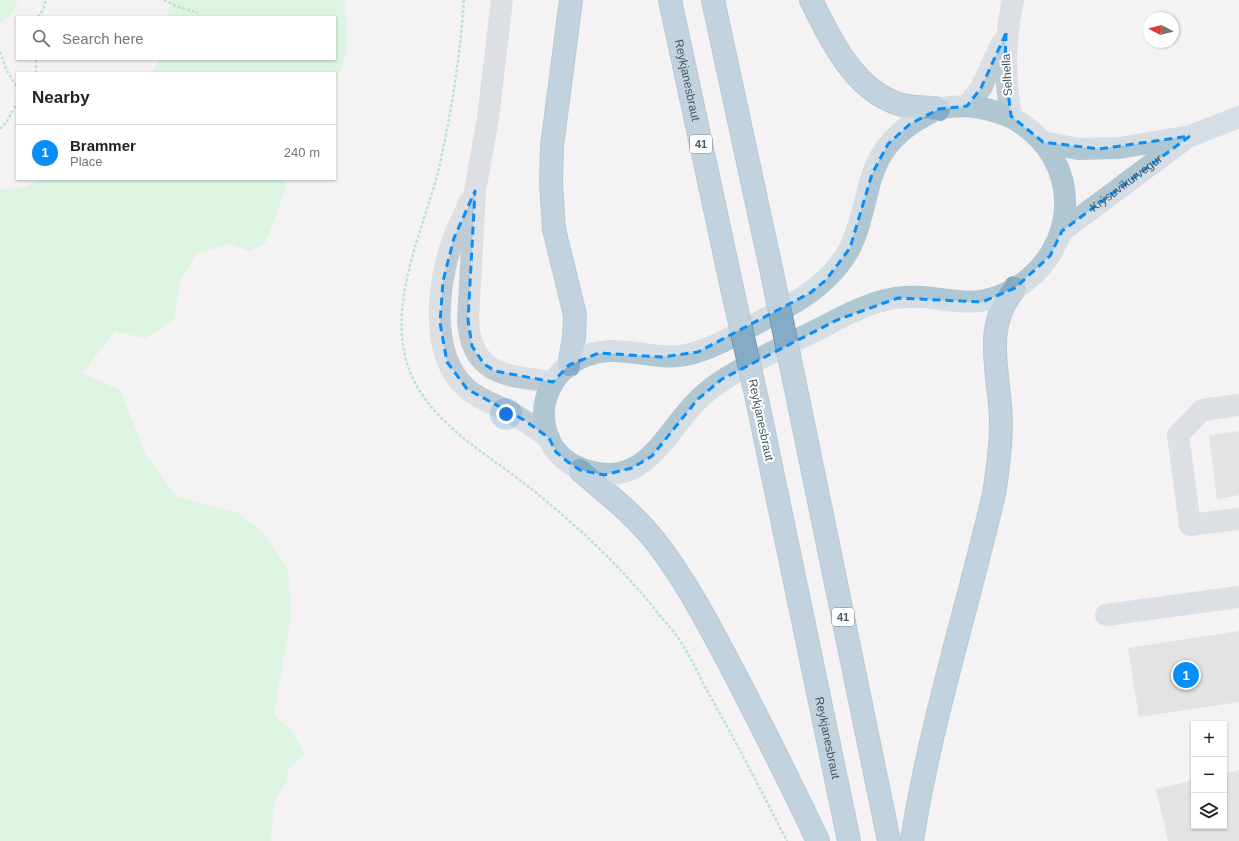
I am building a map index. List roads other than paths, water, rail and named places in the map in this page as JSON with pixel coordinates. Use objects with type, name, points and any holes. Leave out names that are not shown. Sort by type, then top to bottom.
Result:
[{"type":"highway","points":[[568,365],[574,338],[575,314],[554,229],[551,182],[552,146],[571,0]]},
{"type":"highway","name":"Reykjanesbraut","points":[[670,0],[758,404],[849,841]]},
{"type":"highway","name":"41","points":[[713,0],[772,274],[889,841]]},
{"type":"highway","points":[[811,0],[837,49],[856,74],[874,91],[899,104],[939,109]]},
{"type":"highway","points":[[912,841],[919,793],[980,552],[995,486],[1000,446],[1001,420],[995,350],[995,329],[999,314],[1006,300],[1015,288]]},
{"type":"highway","points":[[580,470],[639,523],[654,539],[677,569],[709,624],[774,748],[818,841]]},
{"type":"main road","points":[[967,106],[988,109],[1011,116],[1029,128],[1043,142],[1056,163],[1066,194],[1062,231],[1057,245],[1037,271],[1015,288],[993,299],[982,302],[956,302],[908,297],[887,300],[869,305],[792,341],[722,379],[697,400],[661,446],[643,463],[622,472],[604,475],[580,470],[556,452],[545,427],[544,406],[553,382],[568,365],[587,355],[611,351],[662,357],[682,356],[698,352],[715,346],[810,293],[826,280],[850,248],[857,231],[872,174],[888,144],[910,124],[939,109],[967,106]]},
{"type":"main road","name":"Krýsuvíkurvegur","points":[[1043,142],[1078,149],[1119,148],[1190,136],[1239,117]]},
{"type":"main road","name":"Krýsuvíkurvegur","points":[[1062,231],[1190,136]]},
{"type":"street","points":[[502,0],[488,118],[475,191],[468,320],[469,336],[472,346],[484,364],[495,371],[508,376],[553,382]]},
{"type":"street","name":"Selhella","points":[[967,106],[981,88],[1006,32],[1014,0]]},
{"type":"street","name":"Selhella","points":[[1006,32],[1005,66],[1011,116]]},
{"type":"street","points":[[475,191],[454,238],[443,281],[440,323],[442,342],[447,362],[458,380],[467,389],[477,396],[524,420],[549,438]]},
{"type":"street","points":[[1239,405],[1202,410],[1178,435],[1190,525],[1239,519]]},
{"type":"street","points":[[1106,615],[1239,597]]},
{"type":"place","name":"Brammer","points":[[1186,675]]}]
